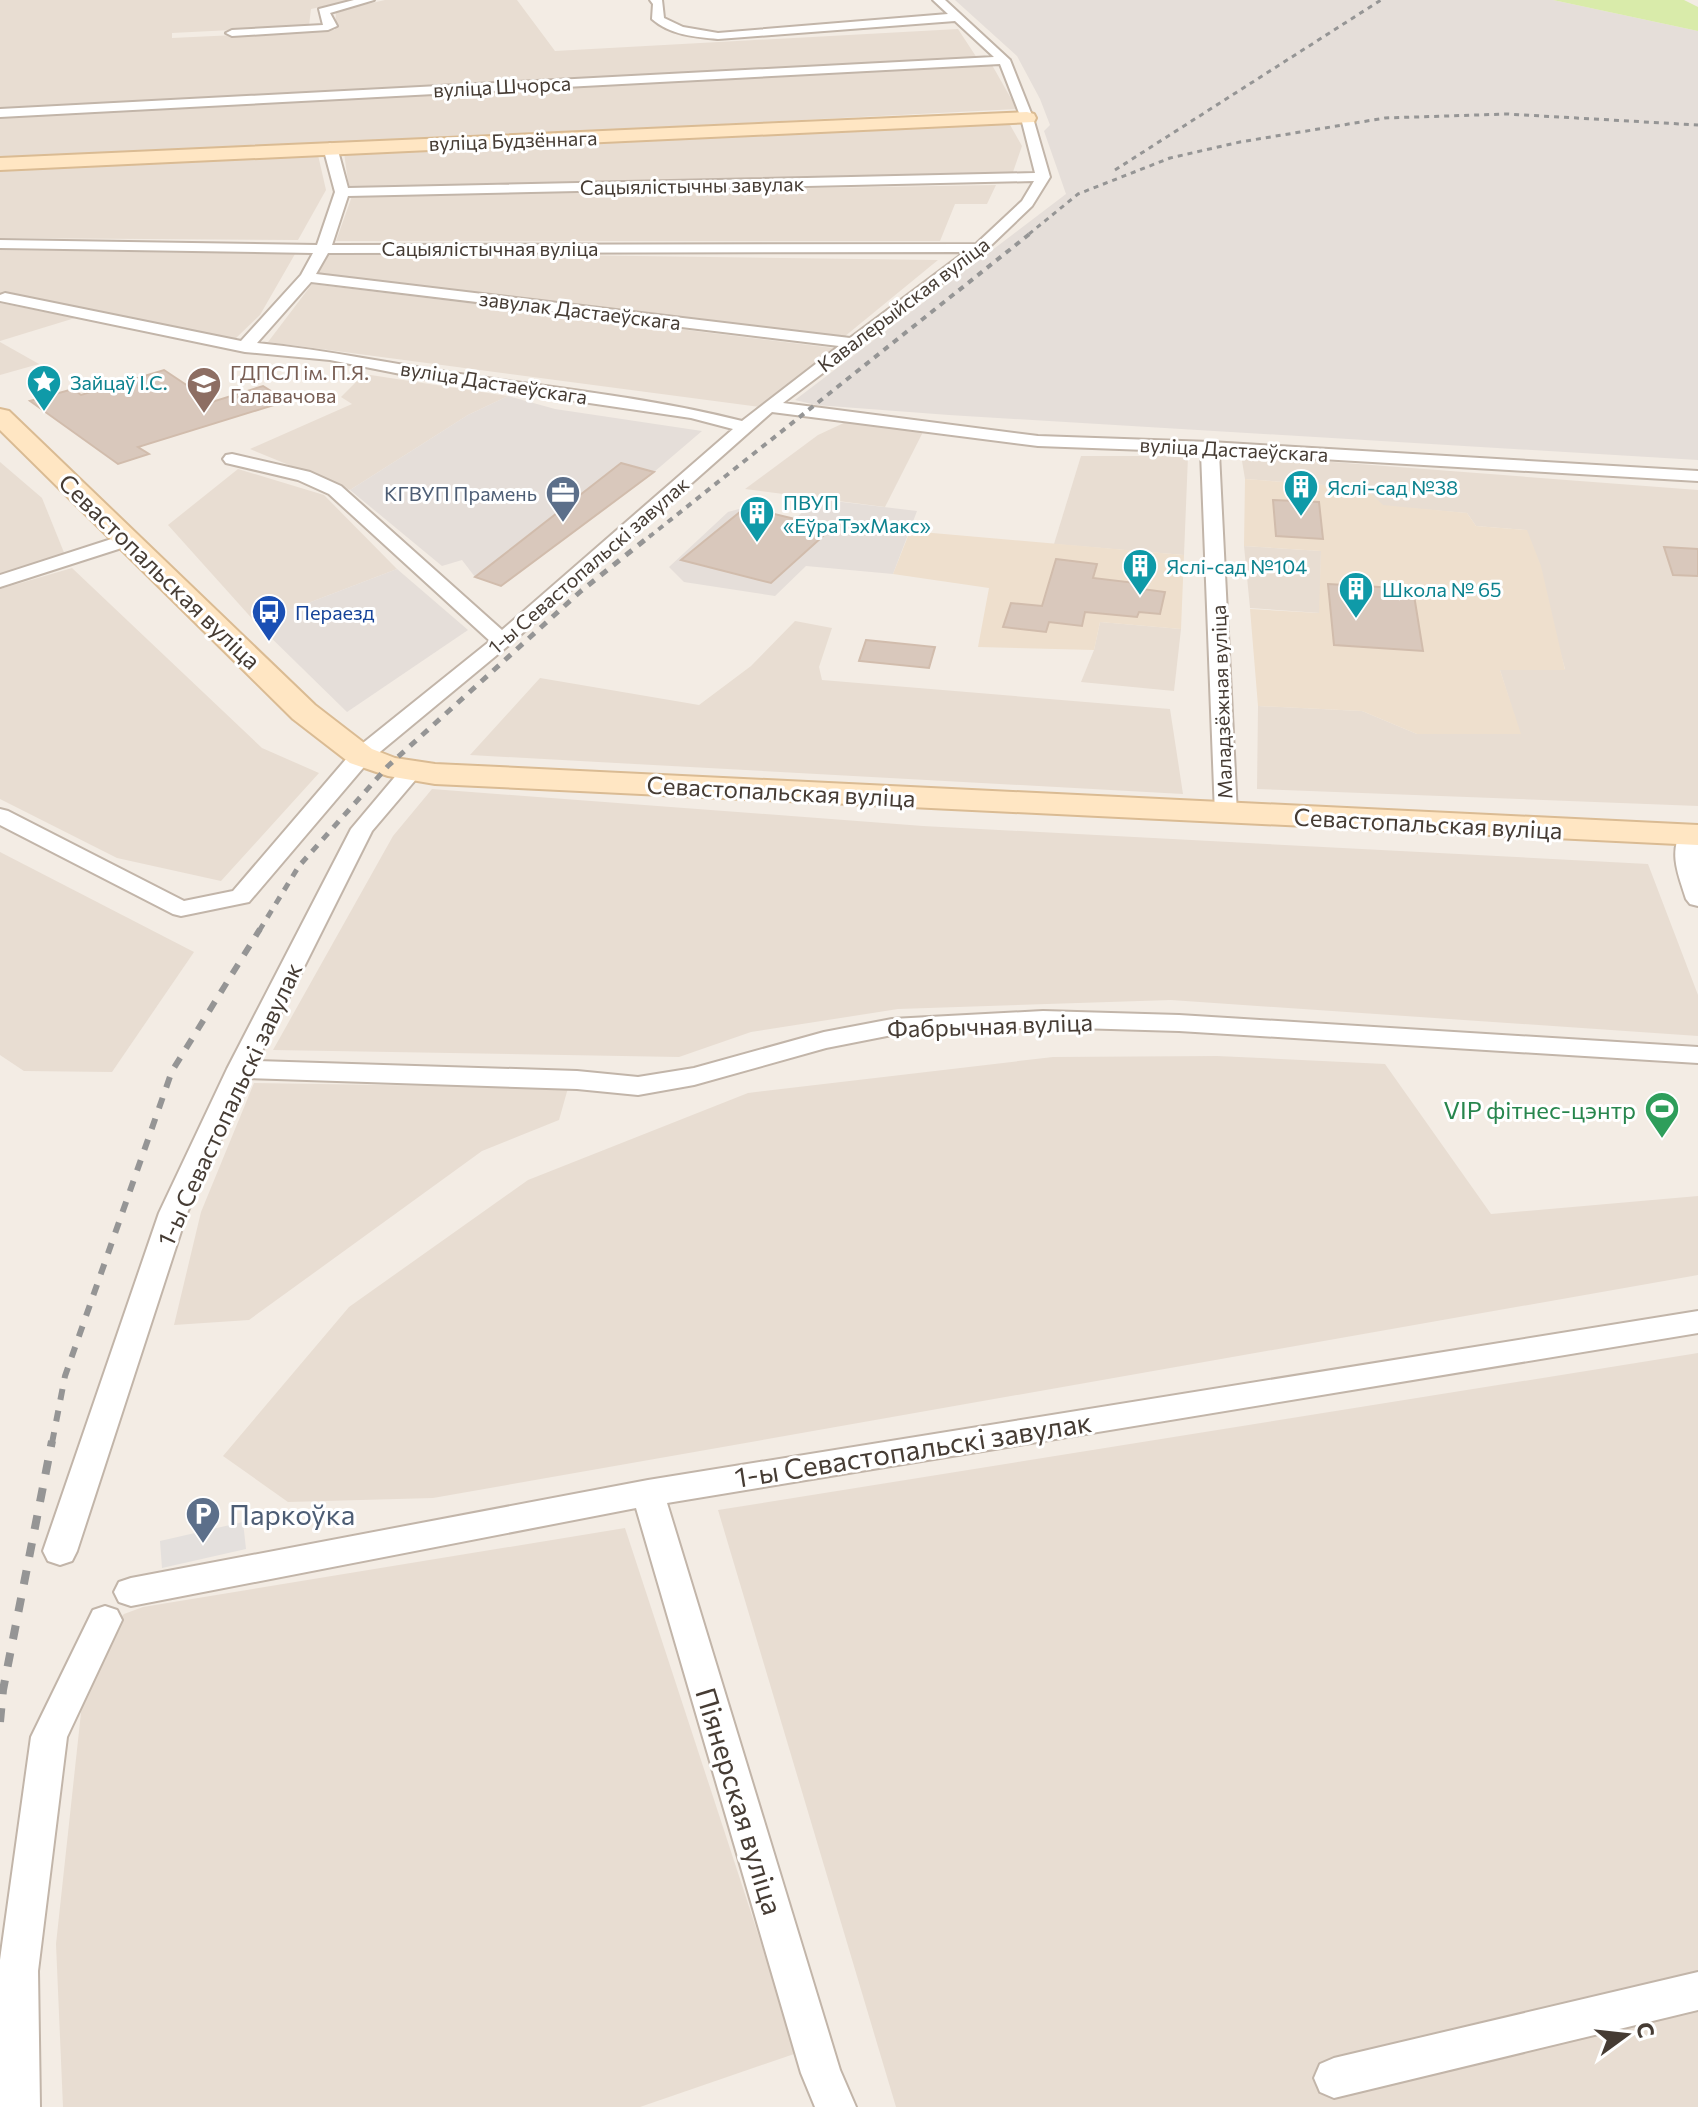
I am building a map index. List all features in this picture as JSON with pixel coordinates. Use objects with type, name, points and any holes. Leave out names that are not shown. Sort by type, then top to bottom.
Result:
[{"type":"street","points":[[232,33],[324,28],[331,26],[323,11],[368,0]]},
{"type":"street","points":[[656,0],[659,3],[658,19],[667,25],[691,33],[718,36],[959,17]]},
{"type":"street","points":[[939,0],[1004,60],[1027,118],[1043,177]]},
{"type":"street","name":"вуліца Шчорса","points":[[0,113],[1004,60]]},
{"type":"street","name":"вуліца Будзённага","points":[[0,164],[1027,118]]},
{"type":"street","points":[[245,347],[307,277],[323,249],[342,192],[330,147]]},
{"type":"street","name":"Сацыялістычны завулак","points":[[342,192],[1043,177]]},
{"type":"street","name":"Кавалерыйская вуліца","points":[[772,405],[980,248],[1027,203],[1043,177]]},
{"type":"street","name":"Сацыялістычная вуліца","points":[[0,244],[323,249],[980,248]]},
{"type":"street","name":"завулак Дастаеўскага","points":[[307,277],[853,343]]},
{"type":"street","name":"вуліца Дастаеўскага","points":[[5,298],[245,347],[330,355],[426,374],[691,413],[746,427]]},
{"type":"street","name":"вуліца Дастаеўскага","points":[[772,405],[1038,441],[1210,447],[1698,476]]},
{"type":"street","name":"1-ы Севастопальскі завулак","points":[[0,816],[181,909],[241,897],[361,756],[502,641],[772,405]]},
{"type":"street","name":"Севастопальская вуліца","points":[[0,416],[304,712],[361,756],[388,766],[435,774],[1694,835]]},
{"type":"street","name":"Маладзёжная вуліца","points":[[1210,447],[1226,814]]},
{"type":"street","points":[[232,459],[304,476],[335,490],[502,641]]},
{"type":"street","points":[[0,581],[127,540]]},
{"type":"street","name":"1-ы Севастопальскі завулак","points":[[60,1551],[173,1213],[240,1069],[362,829],[412,771]]},
{"type":"street","points":[[1694,835],[1685,857],[1698,899]]},
{"type":"street","name":"Фабрычная вуліца","points":[[240,1069],[577,1080],[638,1086],[694,1076],[824,1040],[892,1027],[1043,1019],[1179,1023],[1698,1055]]},
{"type":"street","name":"1-ы Севастопальскі завулак","points":[[131,1592],[648,1493],[1698,1322]]},
{"type":"street","name":"Піянерская вуліца","points":[[648,1493],[821,2073],[836,2107]]},
{"type":"street","points":[[20,2107],[18,1971],[49,1737],[105,1620]]},
{"type":"street","points":[[1334,2078],[1698,1991]]},
{"type":"shaded area","points":[[0,0],[352,0],[311,9],[309,26],[172,33],[172,38],[335,30],[336,11],[385,0],[517,0],[555,51],[958,29],[977,58],[0,108]]},
{"type":"shaded area","points":[[955,0],[1553,0],[1698,31],[1698,460],[949,415],[816,405],[795,400],[1066,194],[1044,131],[1050,125],[1017,56]]},
{"type":"shaded area","points":[[992,65],[1017,109],[0,161],[0,116]]},
{"type":"shaded area","points":[[1009,123],[1022,146],[1013,172],[349,188],[344,153]]},
{"type":"shaded area","points":[[318,155],[326,190],[298,240],[0,238],[0,170]]},
{"type":"shaded area","points":[[996,185],[987,204],[955,204],[940,241],[336,241],[352,196]]},
{"type":"shaded area","points":[[0,250],[295,254],[260,315],[235,339],[6,293],[0,295]]},
{"type":"shaded area","points":[[329,252],[938,260],[844,337],[318,273]]},
{"type":"shaded area","points":[[312,284],[834,348],[760,407],[268,342]]},
{"type":"shaded area","points":[[0,303],[75,318],[0,341]]},
{"type":"shaded area","points":[[0,342],[39,364],[0,375]]},
{"type":"shaded area","points":[[364,374],[508,396],[468,415],[350,490],[250,449],[352,404],[341,397]]},
{"type":"shaded area","points":[[508,396],[555,409],[702,431],[654,472],[501,586],[475,577],[462,560],[442,566],[350,490],[468,415]]},
{"type":"shaded area","points":[[848,421],[924,430],[885,507],[745,489],[818,435]]},
{"type":"shaded area","points":[[1241,455],[1698,490],[1698,806],[1257,789],[1258,706],[1362,711],[1417,734],[1520,734],[1500,670],[1565,669],[1526,530],[1476,526],[1467,513],[1383,506],[1365,488],[1245,479]]},
{"type":"shaded area","points":[[1081,456],[1188,456],[1184,555],[1054,544]]},
{"type":"shaded area","points":[[0,462],[42,498],[65,555],[0,575]]},
{"type":"shaded area","points":[[238,469],[324,495],[397,569],[256,623],[168,525]]},
{"type":"shaded area","points":[[1245,479],[1365,488],[1383,505],[1467,513],[1476,526],[1527,530],[1541,566],[1565,670],[1500,670],[1521,734],[1417,734],[1362,711],[1258,706],[1250,609],[1319,613],[1321,551],[1244,546]]},
{"type":"shaded area","name":"ПВУП «ЕўраТэхМакс»","points":[[817,499],[917,511],[893,574],[806,566],[775,596],[684,582],[669,567],[728,512],[746,507],[795,519]]},
{"type":"shaded area","points":[[910,531],[1184,555],[1181,629],[1100,622],[1094,650],[978,647],[989,588],[893,574]]},
{"type":"shaded area","points":[[1244,546],[1321,551],[1320,613],[1250,608]]},
{"type":"shaded area","points":[[72,568],[262,748],[319,773],[221,881],[117,858],[0,799],[0,589]]},
{"type":"shaded area","points":[[397,569],[468,630],[347,712],[256,623]]},
{"type":"shaded area","points":[[795,621],[832,628],[819,667],[822,680],[1170,709],[1183,794],[470,755],[540,678],[699,705],[751,666]]},
{"type":"shaded area","points":[[1100,622],[1181,629],[1174,691],[1081,682],[1094,650]]},
{"type":"shaded area","points":[[432,789],[923,826],[1648,864],[1698,995],[1698,1036],[1171,1000],[898,1009],[751,1032],[679,1057],[273,1050],[393,836]]},
{"type":"shaded area","points":[[0,852],[194,952],[112,1072],[24,1071],[0,1055]]},
{"type":"shaded area","points":[[1217,1056],[1385,1064],[1491,1214],[1698,1196],[1698,1275],[433,1498],[288,1502],[223,1456],[349,1307],[528,1180],[748,1093],[1053,1057]]},
{"type":"shaded area","points":[[254,1083],[568,1088],[559,1120],[482,1151],[249,1320],[174,1325],[201,1212]]},
{"type":"shaded area","points":[[1698,1353],[1698,2107],[896,2107],[718,1510]]},
{"type":"shaded area","name":"Паркоўка","points":[[243,1522],[246,1549],[162,1568],[160,1541]]},
{"type":"shaded area","points":[[625,1528],[797,2053],[640,2107],[63,2107],[56,1944],[84,1685],[108,1630],[124,1614],[143,1607]]},
{"type":"green space","points":[[1553,0],[1684,0],[1698,7],[1698,31]]},
{"type":"building","name":"ГДПСЛ ім. П.Я. Галавачова","points":[[164,370],[212,402],[263,386],[287,401],[138,447],[149,454],[118,464],[30,401],[73,389],[81,395]]},
{"type":"building","name":"КГВУП Прамень","points":[[621,463],[654,472],[501,586],[475,577]]},
{"type":"building","name":"Яслі-сад №38","points":[[1273,500],[1319,502],[1323,539],[1276,536]]},
{"type":"building","name":"ПВУП «ЕўраТэхМакс»","points":[[746,507],[832,528],[771,583],[681,560]]},
{"type":"building","points":[[1664,547],[1698,549],[1698,576],[1673,575]]},
{"type":"building","name":"Яслі-сад №104","points":[[1056,559],[1097,564],[1093,578],[1144,584],[1142,589],[1165,592],[1160,614],[1139,612],[1137,617],[1085,612],[1082,626],[1049,622],[1046,632],[1003,627],[1011,603],[1042,606]]},
{"type":"building","name":"Школа № 65","points":[[1328,584],[1413,589],[1423,651],[1334,645]]},
{"type":"building","points":[[866,640],[935,647],[929,668],[859,661]]},
{"type":"railway","points":[[1115,170],[1381,0]]},
{"type":"railway","points":[[1029,234],[1078,194],[1170,158],[1240,142],[1385,118],[1507,114],[1698,125]]},
{"type":"railway","points":[[649,537],[1032,232]]},
{"type":"railway","points":[[259,931],[299,866],[388,766],[581,591],[651,535]]},
{"type":"railway","points":[[52,1443],[65,1376],[172,1071],[260,929]]},
{"type":"railway","points":[[0,1722],[3,1690],[52,1441]]},
{"type":"place","name":"Зайцаў І.С.","points":[[44,413]]},
{"type":"place","name":"ГДПСЛ ім. П.Я. Галавачова","points":[[204,415]]},
{"type":"place","name":"Яслі-сад №38","points":[[1301,518]]},
{"type":"place","name":"КГВУП Прамень","points":[[563,524]]},
{"type":"place","name":"ПВУП «ЕўраТэхМакс»","points":[[757,544]]},
{"type":"place","name":"Яслі-сад №104","points":[[1140,597]]},
{"type":"place","name":"Школа № 65","points":[[1356,620]]},
{"type":"place","name":"Пераезд","points":[[269,643]]},
{"type":"place","name":"VIP фітнес-цэнтр","points":[[1662,1140]]},
{"type":"place","name":"Паркоўка","points":[[203,1545]]}]
